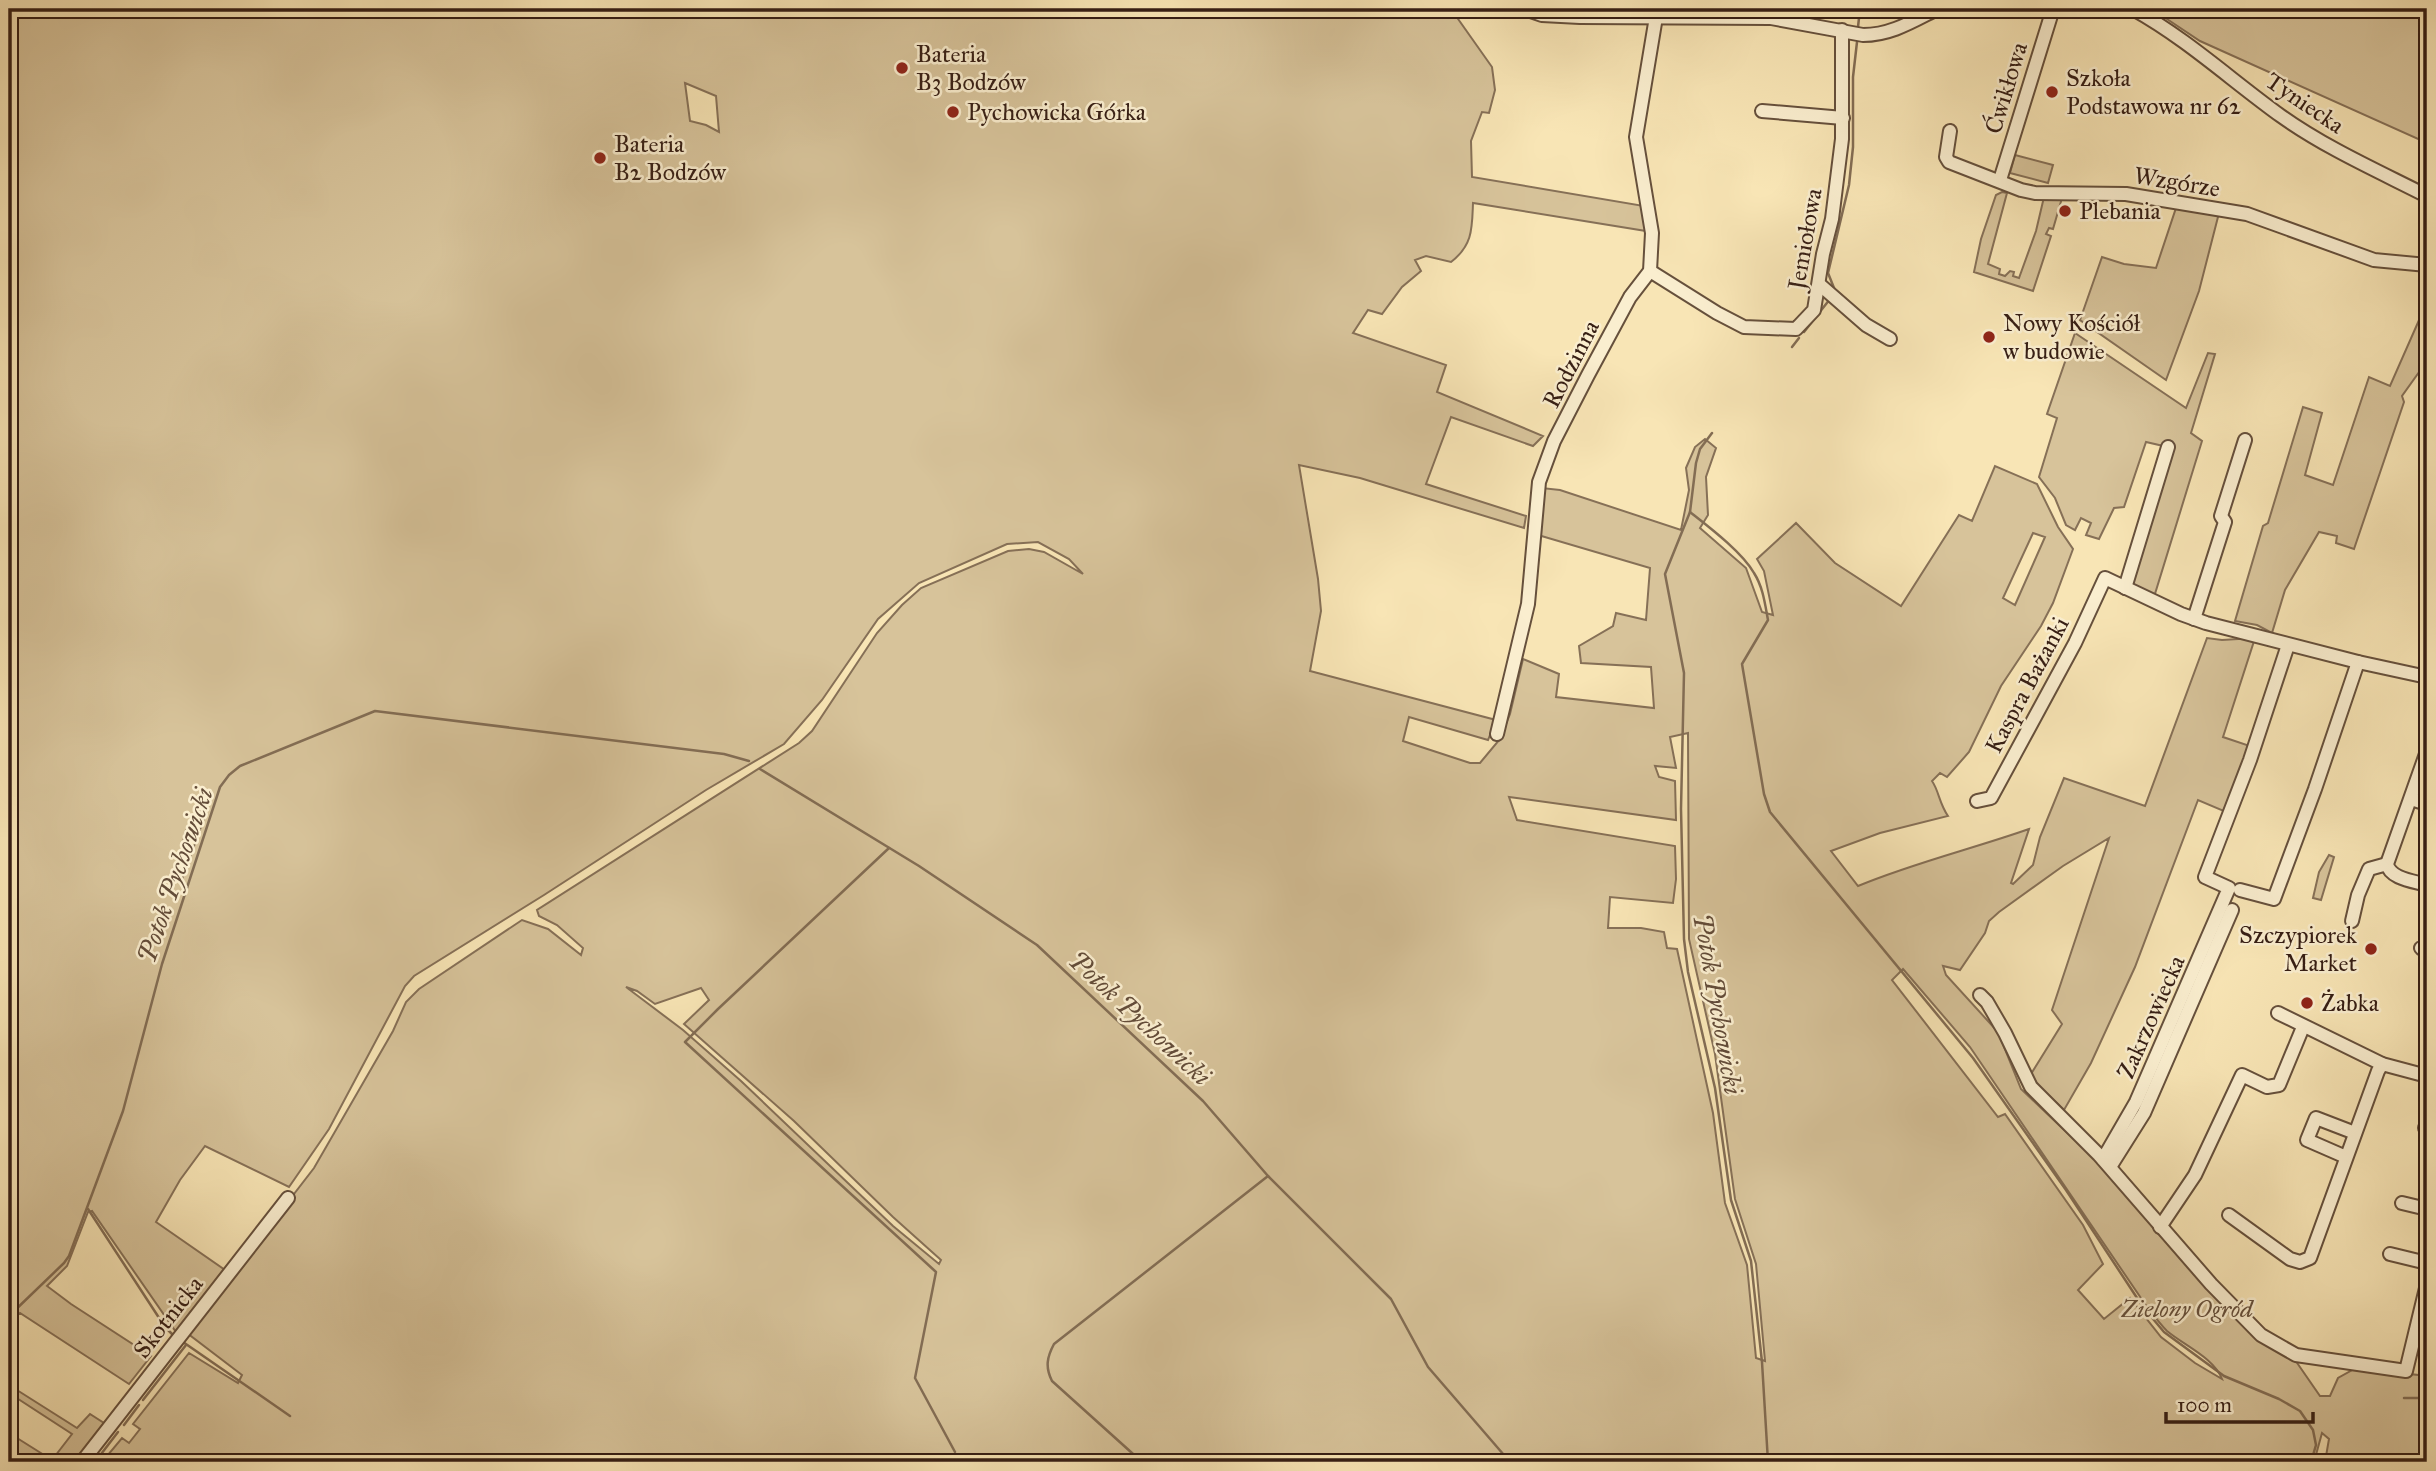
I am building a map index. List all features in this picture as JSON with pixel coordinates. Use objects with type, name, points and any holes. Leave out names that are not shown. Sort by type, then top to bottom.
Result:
[{"type":"street","points":[[1525,9],[1542,15],[1748,17],[1789,14],[1863,35],[1890,32],[1937,9]]},
{"type":"street","name":"Ćwikłowa","points":[[2000,180],[2053,9]]},
{"type":"street","name":"Tyniecka","points":[[2133,9],[2165,26],[2281,116],[2313,137],[2427,196]]},
{"type":"street","points":[[1650,271],[1652,233],[1636,137],[1656,17]]},
{"type":"street","name":"Jemiołowa","points":[[1650,271],[1744,327],[1796,329],[1814,310],[1840,160],[1843,118],[1842,30]]},
{"type":"street","points":[[1762,111],[1843,118]]},
{"type":"street","name":"Wzgórze","points":[[1950,131],[1946,157],[1949,162],[2016,188],[2061,195],[2126,194],[2247,214],[2374,260],[2427,265]]},
{"type":"street","name":"Rodzinna","points":[[1497,734],[1528,604],[1539,482],[1554,441],[1593,365],[1630,296],[1650,271]]},
{"type":"street","points":[[1819,284],[1866,325],[1890,339]]},
{"type":"street","points":[[2194,619],[2225,522],[2221,516],[2245,440]]},
{"type":"street","points":[[2168,447],[2125,588],[2194,619],[2288,645],[2427,677]]},
{"type":"street","name":"Kaspra Bażanki","points":[[1977,801],[1991,798],[2075,643],[2105,578],[2125,588]]},
{"type":"street","points":[[2288,645],[2250,760],[2205,877],[2235,889],[2274,899],[2358,662]]},
{"type":"street","points":[[2427,751],[2387,864],[2394,875],[2427,885]]},
{"type":"street","points":[[2411,799],[2427,804]]},
{"type":"street","points":[[2352,921],[2358,895],[2369,869],[2387,864]]},
{"type":"street","name":"Zakrzowiecka","points":[[2107,1163],[2235,889]]},
{"type":"street","name":"Zakrzowiecka","points":[[2107,1163],[2144,1113],[2232,910]]},
{"type":"street","points":[[1980,995],[2005,1033],[2031,1087],[2107,1163],[2211,1284],[2269,1341],[2297,1354],[2406,1371],[2427,1284]]},
{"type":"street","points":[[2278,1013],[2382,1063],[2427,1076]]},
{"type":"street","points":[[2160,1227],[2195,1175],[2242,1075],[2267,1087],[2279,1085],[2303,1027]]},
{"type":"street","points":[[2229,1215],[2290,1259],[2297,1262],[2307,1260],[2315,1250],[2346,1157],[2382,1063]]},
{"type":"street","points":[[2346,1157],[2307,1140],[2316,1118],[2355,1133]]},
{"type":"street","name":"Skotnicka","points":[[82,1462],[288,1198]]},
{"type":"street","points":[[2402,1203],[2427,1209]]},
{"type":"street","points":[[2390,1254],[2427,1264]]},
{"type":"green space","name":"Zielony Ogród","points":[[9,9],[1451,9],[1492,67],[1495,90],[1489,113],[1482,112],[1471,141],[1472,177],[1644,206],[1646,231],[1473,203],[1470,236],[1458,256],[1451,262],[1426,256],[1415,260],[1421,271],[1402,287],[1382,314],[1368,310],[1353,333],[1446,365],[1437,392],[1543,436],[1533,446],[1451,417],[1426,484],[1526,516],[1524,528],[1360,478],[1299,465],[1321,611],[1310,671],[1496,720],[1488,740],[1409,717],[1403,741],[1470,763],[1480,763],[1500,739],[1510,714],[1523,659],[1559,674],[1556,697],[1654,708],[1651,667],[1581,663],[1579,646],[1613,626],[1616,613],[1646,620],[1650,568],[1538,535],[1542,488],[1560,490],[1681,530],[1689,490],[1686,468],[1695,447],[1705,439],[1716,448],[1706,477],[1708,515],[1700,528],[1746,568],[1762,612],[1773,615],[1764,571],[1757,559],[1796,523],[1835,563],[1901,606],[1959,515],[1972,521],[1995,466],[2037,484],[2058,527],[2073,549],[2053,603],[2001,686],[1969,752],[1947,777],[1940,773],[1932,781],[1948,816],[1880,833],[1831,851],[1858,886],[2029,829],[2011,883],[2013,884],[2033,865],[2040,837],[2064,778],[2145,806],[2207,638],[2255,638],[2223,737],[2250,746],[2226,812],[2198,800],[2135,967],[2091,1063],[2064,1110],[2038,1085],[2031,1074],[2062,1024],[2052,1010],[2109,838],[2063,866],[1999,912],[1989,921],[1985,933],[1960,970],[1943,966],[1946,975],[1998,1032],[2021,1089],[2100,1164],[2250,1333],[2275,1350],[2293,1357],[2320,1396],[2330,1396],[2338,1378],[2356,1368],[2427,1376],[2427,1462],[2325,1462],[2329,1439],[2322,1433],[2314,1462],[102,1462],[122,1438],[129,1443],[140,1429],[133,1424],[189,1353],[238,1383],[242,1375],[187,1333],[314,1168],[393,1031],[406,1002],[419,989],[522,920],[548,929],[581,955],[583,948],[557,925],[539,916],[537,910],[799,743],[812,731],[877,633],[921,588],[1008,551],[1029,549],[1044,552],[1083,574],[1069,559],[1038,542],[1007,544],[919,583],[878,619],[822,700],[784,744],[706,790],[414,976],[405,986],[329,1129],[289,1187],[205,1146],[180,1180],[156,1222],[225,1270],[176,1332],[92,1211],[88,1212],[67,1266],[47,1286],[151,1356],[129,1384],[20,1313],[9,1323]],"holes":[[[685,83],[716,96],[719,132],[690,121]],[[2033,533],[2045,537],[2015,605],[2003,598]],[[1688,733],[1689,939],[1715,1054],[1735,1199],[1756,1264],[1765,1361],[1756,1358],[1747,1265],[1725,1203],[1713,1113],[1677,949],[1667,948],[1664,932],[1641,928],[1608,928],[1610,897],[1673,903],[1676,879],[1675,846],[1517,820],[1509,797],[1676,820],[1675,781],[1659,777],[1655,766],[1676,768],[1670,737]],[[201,810],[206,813],[182,879],[177,876],[185,832]],[[1903,969],[1970,1047],[2145,1304],[2167,1331],[2213,1365],[2222,1379],[2195,1363],[2161,1337],[2130,1298],[2104,1319],[2078,1290],[2103,1264],[2083,1225],[2005,1114],[1998,1117],[1892,980]],[[626,987],[637,991],[655,1004],[701,988],[709,1000],[684,1024],[794,1121],[941,1260],[939,1264],[893,1226],[741,1081],[683,1030]]]},
{"type":"green space","points":[[2147,9],[2427,9],[2427,143],[2200,41]]},
{"type":"green space","points":[[2015,155],[2053,165],[2048,183],[2010,173]]},
{"type":"green space","points":[[2007,193],[1988,264],[2000,269],[1999,274],[2005,276],[2010,271],[2014,272],[2013,276],[2019,278],[2036,231],[2044,197],[2062,198],[2053,229],[2049,228],[2046,234],[2051,236],[2033,291],[1974,272],[1981,239],[1996,195]]},
{"type":"green space","points":[[2177,205],[2219,213],[2199,291],[2166,380],[2080,320],[2102,257],[2124,264],[2156,268]]},
{"type":"green space","points":[[2427,302],[2427,361],[2402,396],[2404,402],[2354,549],[2336,543],[2337,536],[2319,532],[2285,590],[2272,633],[2257,625],[2235,621],[2303,407],[2322,413],[2305,475],[2333,485],[2369,377],[2390,386]]},
{"type":"green space","points":[[2075,333],[2186,408],[2208,353],[2215,354],[2191,433],[2202,441],[2154,597],[2130,585],[2172,448],[2146,442],[2124,507],[2114,508],[2099,539],[2086,535],[2091,523],[2081,518],[2075,530],[2066,525],[2055,498],[2039,477],[2057,418],[2047,414]]},
{"type":"green space","points":[[2329,855],[2334,857],[2321,900],[2313,898],[2319,872]]},
{"type":"green space","points":[[9,1385],[77,1428],[90,1414],[107,1425],[77,1462],[9,1462],[9,1433],[52,1460],[72,1434],[9,1393]]},
{"type":"waterway","name":"Potok Pychowicki","points":[[1858,27],[1860,9]]},
{"type":"waterway","name":"Potok Pychowicki","points":[[1834,288],[1828,273],[1849,185],[1857,42]]},
{"type":"waterway","name":"Potok Pychowicki","points":[[1804,332],[1830,299]]},
{"type":"waterway","points":[[1792,347],[1799,338]]},
{"type":"waterway","name":"Potok Pychowicki","points":[[1712,433],[1700,449],[1690,512],[1665,574],[1684,673],[1681,809],[1684,939],[1688,972],[1715,1088],[1731,1200],[1751,1261],[1762,1362],[1768,1462]]},
{"type":"waterway","points":[[1690,512],[1725,540],[1749,565],[1763,596],[1768,620],[1742,664],[1764,794],[1770,812],[1973,1058],[2066,1190],[2143,1307],[2164,1332],[2224,1376],[2279,1399],[2300,1411],[2313,1430],[2316,1445],[2311,1462]]},
{"type":"waterway","name":"Potok Pychowicki","points":[[9,1316],[69,1256],[123,1111],[162,964],[220,787],[240,766],[375,711],[724,754],[749,761]]},
{"type":"waterway","name":"Potok Pychowicki","points":[[760,769],[919,866],[1037,945],[1203,1101],[1268,1176],[1391,1299],[1428,1367],[1510,1462]]},
{"type":"waterway","points":[[889,848],[685,1042],[936,1272],[915,1378],[955,1452]]},
{"type":"waterway","points":[[1142,1462],[1052,1381],[1048,1358],[1054,1344],[1268,1176]]},
{"type":"waterway","points":[[88,1209],[172,1334]]},
{"type":"waterway","points":[[183,1342],[290,1416]]},
{"type":"waterway","points":[[143,1400],[186,1345]]},
{"type":"waterway","points":[[2404,1398],[2427,1398]]},
{"type":"waterway","points":[[124,1425],[139,1405]]},
{"type":"waterway","points":[[95,1462],[118,1432]]},
{"type":"place","name":"Bateria B3 Bodzów","points":[[902,68]]},
{"type":"place","name":"Szkoła Podstawowa nr 62","points":[[2052,92]]},
{"type":"place","name":"Pychowicka Górka","points":[[953,112]]},
{"type":"place","name":"Bateria B2 Bodzów","points":[[600,158]]},
{"type":"place","name":"Plebania","points":[[2065,211]]},
{"type":"place","name":"Nowy Kościół w budowie","points":[[1989,337]]},
{"type":"place","name":"Szczypiorek Market","points":[[2371,949]]},
{"type":"place","name":"Żabka","points":[[2307,1003]]}]
